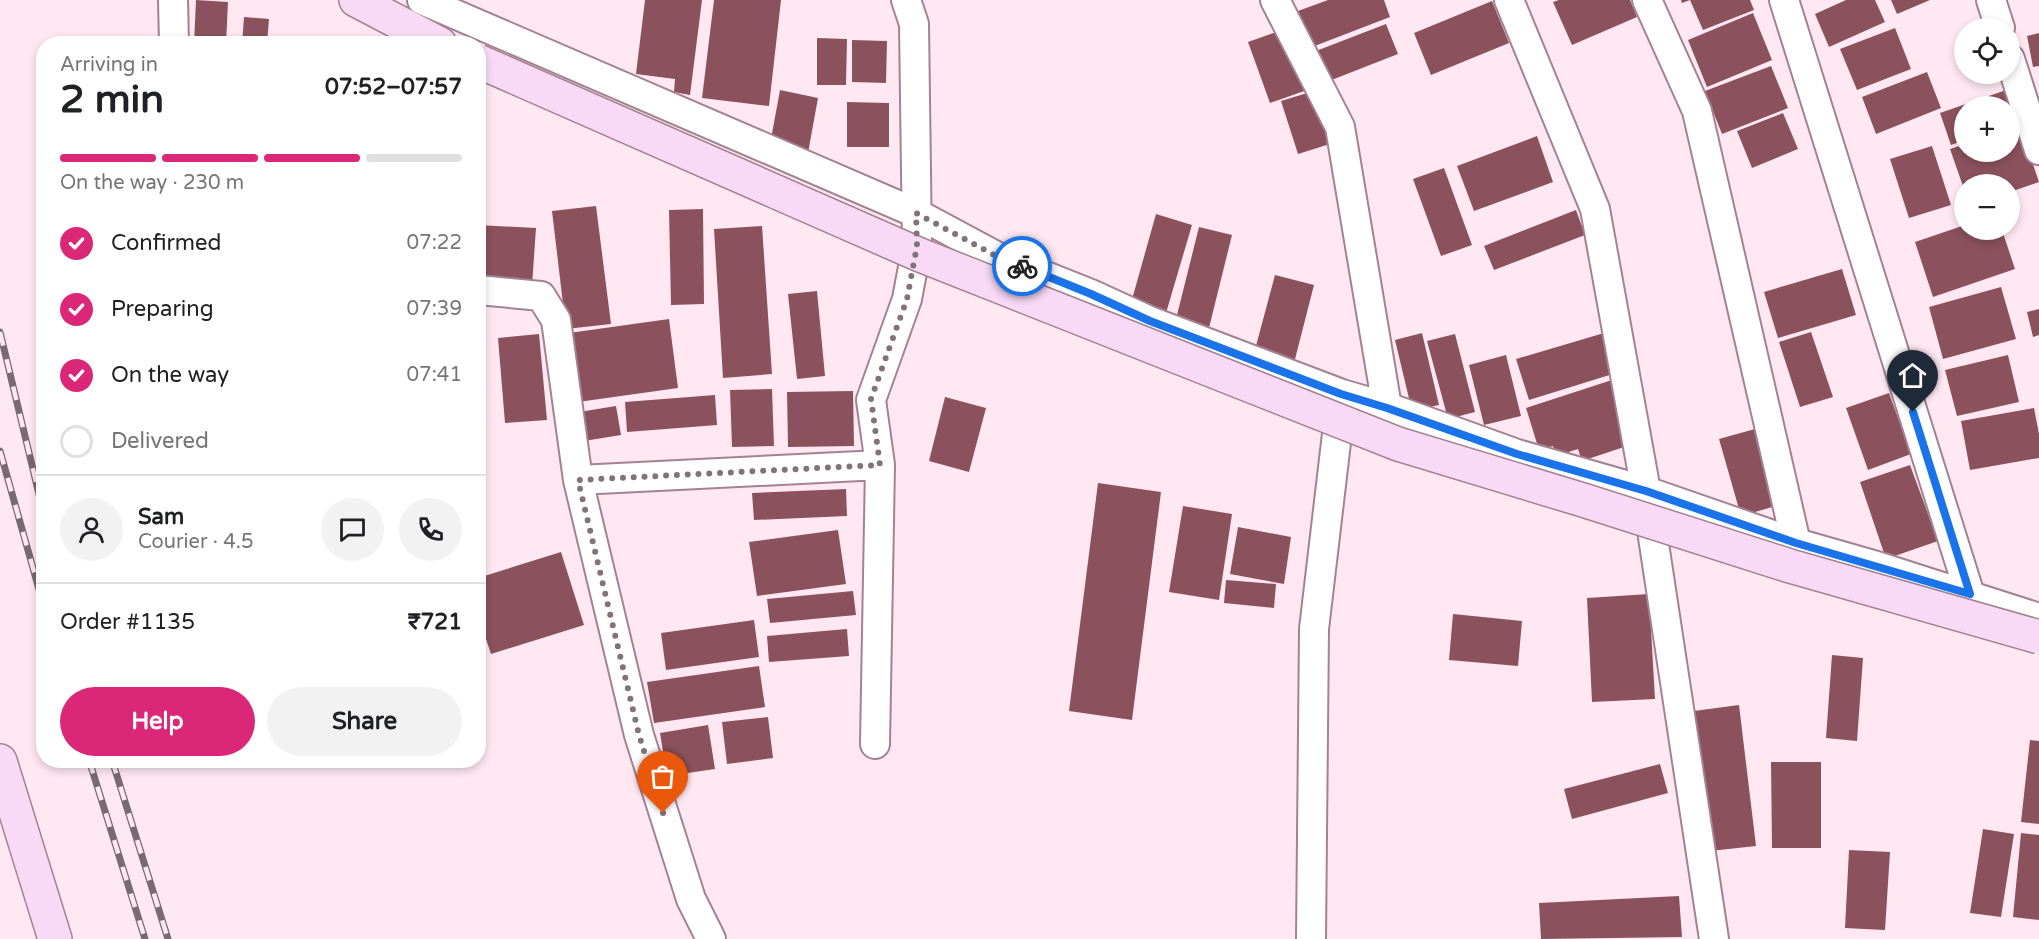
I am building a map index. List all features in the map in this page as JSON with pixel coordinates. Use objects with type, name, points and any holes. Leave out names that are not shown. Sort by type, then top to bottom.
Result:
[{"type":"street","points":[[173,0],[174,36]]},
{"type":"street","points":[[356,0],[425,36]]},
{"type":"street","points":[[422,0],[916,213],[998,257],[1091,294],[1150,321],[1341,394],[1517,454],[1646,491],[1796,543],[1970,594],[2039,618]]},
{"type":"street","points":[[875,744],[880,465],[871,399],[907,299],[917,246],[914,24],[906,0]]},
{"type":"street","points":[[1275,0],[1340,127],[1387,408]]},
{"type":"street","points":[[1509,0],[1595,209],[1646,491],[1714,939]]},
{"type":"street","points":[[1647,0],[1697,111],[1796,543]]},
{"type":"street","points":[[1784,0],[1970,594]]},
{"type":"street","points":[[1991,0],[1997,18]]},
{"type":"street","points":[[486,65],[920,255],[1398,444],[1790,566],[2039,637]]},
{"type":"street","points":[[2018,84],[2039,150]]},
{"type":"street","points":[[486,291],[542,296],[556,320],[578,480],[639,735],[691,899],[711,939]]},
{"type":"street","points":[[1311,939],[1314,629],[1341,394]]},
{"type":"street","points":[[578,480],[880,465]]},
{"type":"street","points":[[0,761],[55,939]]},
{"type":"building","points":[[196,0],[228,2],[226,36],[194,36]]},
{"type":"building","points":[[645,0],[702,0],[690,95],[674,92],[675,79],[636,74]]},
{"type":"building","points":[[714,0],[781,0],[769,106],[702,98]]},
{"type":"building","points":[[1328,0],[1384,0],[1390,17],[1312,47],[1298,11]]},
{"type":"building","points":[[1559,0],[1630,0],[1637,17],[1572,45],[1553,2]]},
{"type":"building","points":[[1690,0],[1750,0],[1754,10],[1703,30]]},
{"type":"building","points":[[1846,0],[1875,0],[1885,22],[1829,47],[1815,14]]},
{"type":"building","points":[[1891,0],[1930,0],[1897,14]]},
{"type":"building","points":[[1492,1],[1509,43],[1431,75],[1414,33]]},
{"type":"building","points":[[1753,13],[1772,60],[1707,87],[1688,40]]},
{"type":"building","points":[[244,17],[269,19],[268,36],[243,36]]},
{"type":"building","points":[[1386,24],[1398,54],[1329,81],[1316,51]]},
{"type":"building","points":[[1288,28],[1310,89],[1270,103],[1248,42]]},
{"type":"building","points":[[1895,28],[1911,69],[1857,90],[1840,49]]},
{"type":"building","points":[[2039,33],[2039,66],[2033,67],[2027,36]]},
{"type":"building","points":[[817,38],[847,39],[846,85],[817,85]]},
{"type":"building","points":[[852,40],[887,41],[886,83],[852,82]]},
{"type":"building","points":[[1771,66],[1788,108],[1722,134],[1705,91]]},
{"type":"building","points":[[1927,72],[1941,108],[1876,134],[1862,97]]},
{"type":"building","points":[[2009,89],[2011,96],[1989,96]]},
{"type":"building","points":[[780,90],[818,98],[808,153],[788,149],[790,143],[771,139]]},
{"type":"building","points":[[1317,90],[1333,143],[1298,154],[1281,101]]},
{"type":"building","points":[[847,102],[889,103],[889,147],[847,147]]},
{"type":"building","points":[[1954,108],[1954,144],[1951,145],[1940,113]]},
{"type":"building","points":[[1783,113],[1798,149],[1752,168],[1737,131]]},
{"type":"building","points":[[2020,126],[2039,182],[2020,189],[2020,174],[1959,174],[1955,162],[2020,162]]},
{"type":"building","points":[[1537,136],[1553,182],[1474,211],[1457,166]]},
{"type":"building","points":[[1932,146],[1951,205],[1909,218],[1890,159]]},
{"type":"building","points":[[1954,148],[1954,160],[1950,149]]},
{"type":"building","points":[[1444,168],[1472,245],[1441,256],[1413,179]]},
{"type":"building","points":[[596,206],[611,324],[566,329],[552,211]]},
{"type":"building","points":[[703,209],[704,304],[671,305],[669,210]]},
{"type":"building","points":[[1576,210],[1585,235],[1494,270],[1484,246]]},
{"type":"building","points":[[1156,214],[1192,225],[1166,313],[1131,303]]},
{"type":"building","points":[[486,225],[536,228],[532,286],[486,283]]},
{"type":"building","points":[[762,226],[772,374],[723,378],[714,229]]},
{"type":"building","points":[[1199,227],[1232,235],[1208,332],[1175,323]]},
{"type":"building","points":[[1954,229],[1954,240],[2005,240],[2015,269],[1933,297],[1915,242]]},
{"type":"building","points":[[1842,269],[1856,315],[1778,338],[1764,292]]},
{"type":"building","points":[[1275,275],[1314,285],[1293,367],[1253,357]]},
{"type":"building","points":[[2001,287],[2016,339],[1943,359],[1929,307]]},
{"type":"building","points":[[817,291],[825,376],[797,379],[788,294]]},
{"type":"building","points":[[2039,309],[2039,335],[2033,337],[2027,312]]},
{"type":"building","points":[[669,319],[678,388],[578,402],[569,333]]},
{"type":"building","points":[[1811,332],[1833,397],[1800,407],[1779,342]]},
{"type":"building","points":[[1422,333],[1439,405],[1412,411],[1395,340]]},
{"type":"building","points":[[1604,333],[1616,373],[1529,400],[1516,359]]},
{"type":"building","points":[[539,334],[547,420],[505,423],[498,338]]},
{"type":"building","points":[[1455,334],[1475,412],[1448,419],[1427,341]]},
{"type":"building","points":[[1506,355],[1521,416],[1484,425],[1469,365]]},
{"type":"building","points":[[2008,355],[2019,402],[1957,416],[1945,370]]},
{"type":"building","points":[[1618,378],[1639,442],[1582,461],[1578,449],[1556,456],[1553,446],[1539,450],[1526,408]]},
{"type":"building","points":[[772,389],[774,446],[732,447],[730,390]]},
{"type":"building","points":[[853,391],[854,446],[788,447],[787,392]]},
{"type":"building","points":[[1889,393],[1911,454],[1868,470],[1846,408]]},
{"type":"building","points":[[715,395],[717,425],[627,432],[625,402]]},
{"type":"building","points":[[945,397],[986,408],[969,472],[929,461]]},
{"type":"building","points":[[616,406],[621,435],[584,441],[579,412]]},
{"type":"building","points":[[2034,408],[2039,434],[2039,458],[1970,470],[1961,421]]},
{"type":"building","points":[[1762,427],[1783,504],[1741,516],[1719,439]]},
{"type":"building","points":[[1910,465],[1938,541],[1886,559],[1860,482]]},
{"type":"building","points":[[1098,483],[1161,492],[1132,720],[1069,711]]},
{"type":"building","points":[[846,489],[847,516],[754,520],[752,493]]},
{"type":"building","points":[[1183,506],[1232,514],[1219,600],[1169,592]]},
{"type":"building","points":[[1238,527],[1291,537],[1284,584],[1230,574]]},
{"type":"building","points":[[838,530],[846,584],[757,596],[749,542]]},
{"type":"building","points":[[561,552],[584,625],[491,654],[486,639],[486,575]]},
{"type":"building","points":[[1226,580],[1276,584],[1274,608],[1224,603]]},
{"type":"building","points":[[853,591],[856,615],[770,623],[767,599]]},
{"type":"building","points":[[1649,594],[1655,699],[1592,702],[1587,598]]},
{"type":"building","points":[[1453,614],[1522,621],[1518,666],[1449,660]]},
{"type":"building","points":[[754,620],[759,657],[666,670],[661,633]]},
{"type":"building","points":[[847,629],[849,656],[769,662],[767,636]]},
{"type":"building","points":[[1832,655],[1863,658],[1857,741],[1826,738]]},
{"type":"building","points":[[759,666],[765,707],[654,723],[647,682]]},
{"type":"building","points":[[1739,705],[1756,846],[1710,851],[1694,711]]},
{"type":"building","points":[[768,717],[773,758],[727,764],[722,722]]},
{"type":"building","points":[[708,725],[715,769],[667,776],[660,733]]},
{"type":"building","points":[[2030,740],[2039,741],[2039,824],[2021,822]]},
{"type":"building","points":[[1771,762],[1821,762],[1821,848],[1772,848]]},
{"type":"building","points":[[1660,764],[1668,793],[1572,819],[1564,789]]},
{"type":"building","points":[[1983,829],[2014,834],[2001,917],[1970,913]]},
{"type":"building","points":[[2021,833],[2039,835],[2039,920],[2013,917]]},
{"type":"building","points":[[1849,850],[1890,852],[1885,930],[1845,928]]},
{"type":"building","points":[[1679,896],[1682,937],[1541,939],[1539,903]]},
{"type":"railway","points":[[0,332],[36,482]]},
{"type":"railway","points":[[0,451],[36,579]]},
{"type":"railway","points":[[92,768],[145,939]]},
{"type":"railway","points":[[115,768],[168,939]]},
{"type":"way so far","points":[[663,813],[639,735],[578,480],[880,465],[871,399],[907,299],[917,246],[916,213],[998,257],[1022,266]]},
{"type":"route","points":[[1022,266],[1150,321],[1341,394],[1517,454],[1646,491],[1796,543],[1970,594],[1913,412]]}]
